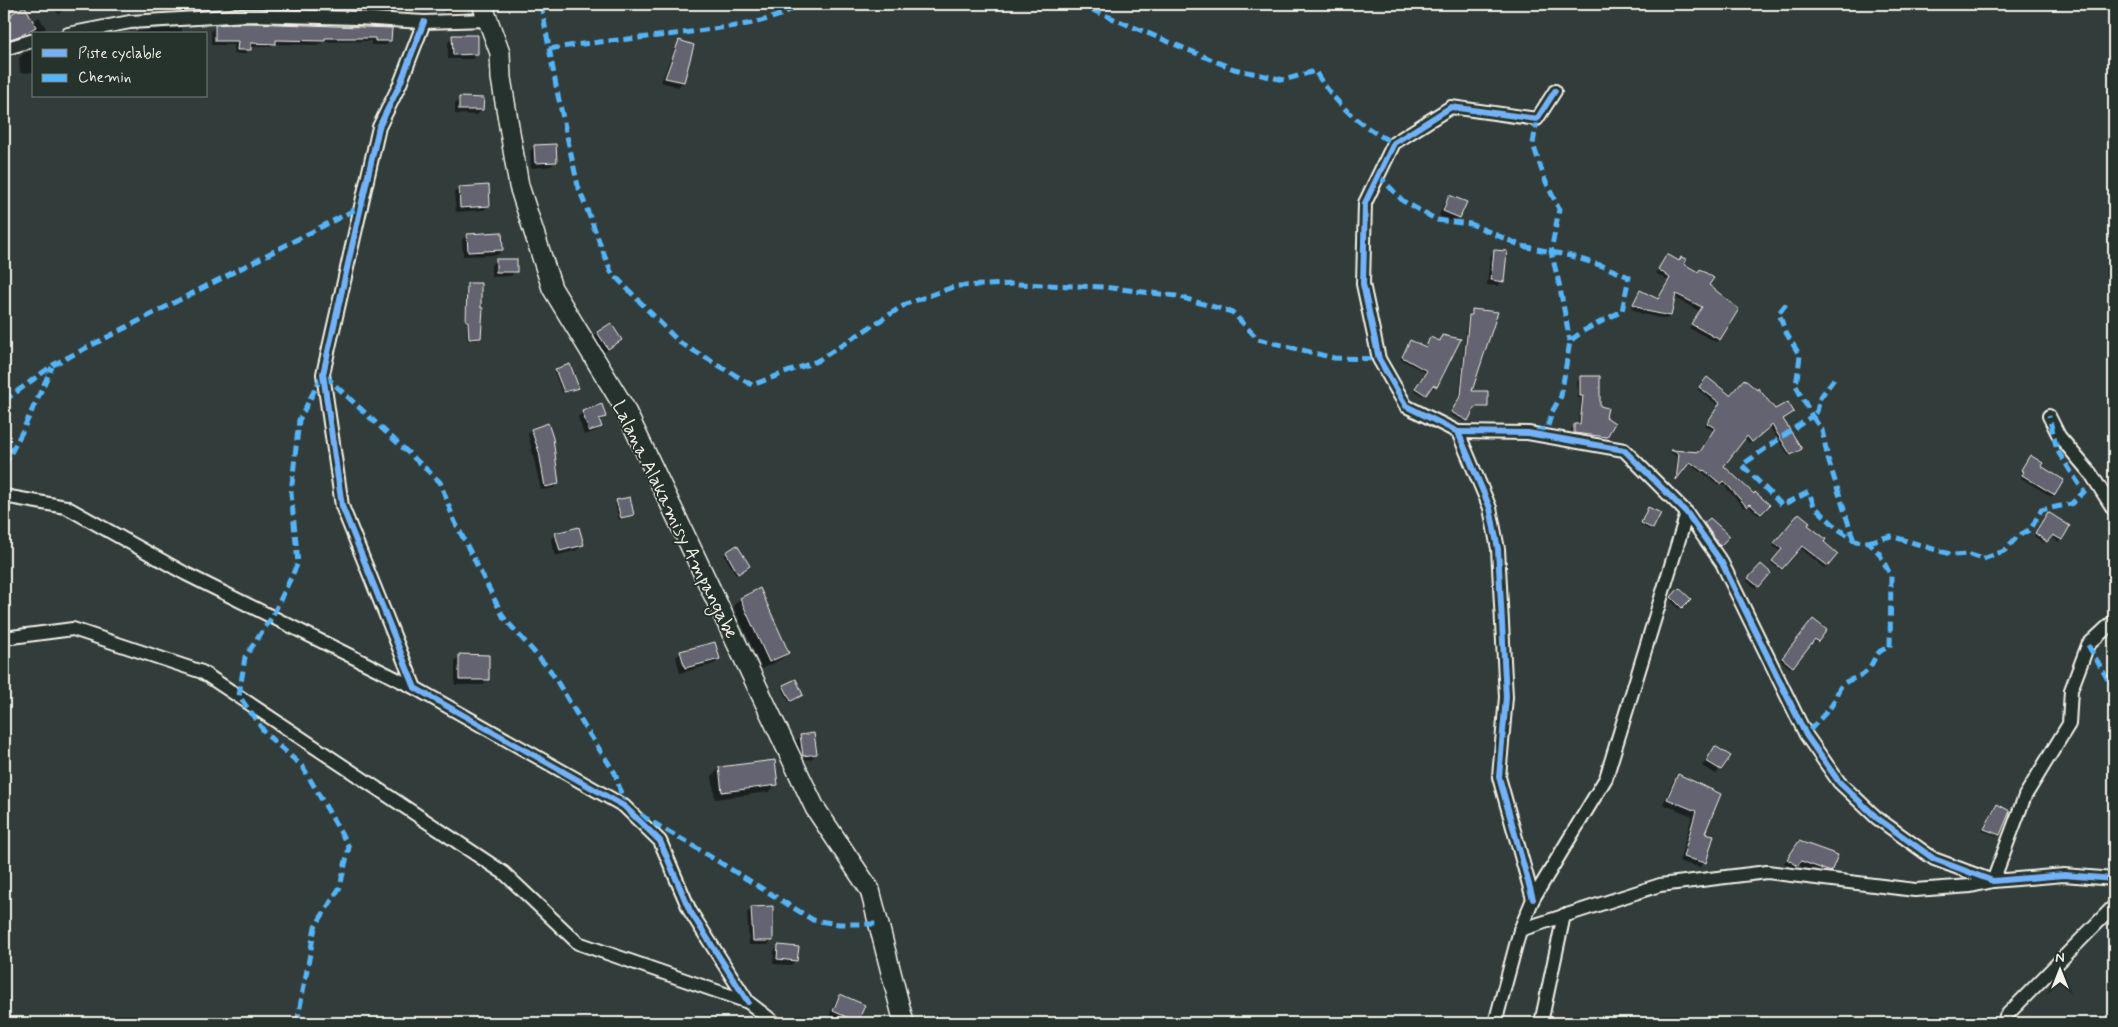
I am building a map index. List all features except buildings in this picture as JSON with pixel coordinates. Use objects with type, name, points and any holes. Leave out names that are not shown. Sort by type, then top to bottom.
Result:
[{"type":"street","points":[[4,6],[8,4]]},
{"type":"street","points":[[78,32],[130,22],[247,16],[357,18],[424,22],[485,12]]},
{"type":"street","name":"Lalana Alakamisy Ampangabe","points":[[485,12],[500,54],[501,78],[519,186],[552,288],[624,407],[815,808],[870,890],[904,1023]]},
{"type":"street","points":[[415,688],[342,506],[323,374],[378,127],[400,84],[424,22]]},
{"type":"street","points":[[4,48],[32,41]]},
{"type":"street","points":[[1555,91],[1537,119],[1451,107],[1394,142],[1365,203],[1363,284],[1379,359],[1406,406],[1458,432],[1528,433],[1624,450],[1687,513],[1722,563],[1806,735],[1839,782],[1877,818],[1934,859],[1993,881]]},
{"type":"street","points":[[2049,416],[2059,436],[2092,474],[2114,510]]},
{"type":"street","points":[[1458,432],[1490,508],[1498,549],[1506,697],[1500,778],[1533,899]]},
{"type":"street","points":[[4,496],[66,507],[186,574],[415,688],[624,806],[660,841],[690,911],[748,1002]]},
{"type":"street","points":[[1495,1023],[1520,930],[1533,899],[1606,778],[1687,513]]},
{"type":"street","points":[[1993,881],[2025,796],[2069,724],[2072,690],[2088,644],[2114,621]]},
{"type":"street","points":[[4,638],[73,629],[202,672],[504,873],[578,943],[748,1002],[775,1023]]},
{"type":"street","points":[[1520,930],[1660,885],[1766,872],[1915,890],[1971,886],[1993,881],[2064,875],[2114,878]]},
{"type":"street","points":[[2004,1023],[2006,1016],[2114,906]]},
{"type":"street","points":[[1541,1023],[1564,915]]},
{"type":"marked path","points":[[541,4],[557,91],[578,186],[611,272],[679,342],[752,385],[817,361],[906,304],[956,286],[1016,284],[1104,287],[1176,296],[1232,312],[1258,339],[1334,358],[1379,359]]},
{"type":"marked path","points":[[549,49],[743,25],[777,16],[800,4]]},
{"type":"marked path","points":[[1078,4],[1234,69],[1284,80],[1315,71],[1331,94],[1349,113],[1370,130],[1394,143]]},
{"type":"marked path","points":[[1537,119],[1533,144],[1545,180],[1559,209],[1551,252],[1570,341]]},
{"type":"marked path","points":[[1378,175],[1403,201],[1437,220],[1471,224],[1522,246],[1571,256],[1629,277],[1622,311],[1583,331],[1570,341],[1561,396],[1552,412],[1547,429],[1536,431]]},
{"type":"marked path","points":[[4,401],[53,365],[360,207]]},
{"type":"marked path","points":[[1786,304],[1779,313],[1785,331],[1800,356],[1796,386],[1812,416],[1742,465],[1782,505],[1809,492],[1814,506],[1836,527],[1854,541],[1868,542],[1879,553],[1891,576],[1890,647],[1880,651],[1864,674],[1843,684],[1832,705],[1806,735]]},
{"type":"marked path","points":[[4,466],[52,367]]},
{"type":"marked path","points":[[297,1023],[315,927],[340,887],[349,847],[303,767],[266,734],[239,696],[245,657],[272,617],[298,563],[291,493],[299,420],[323,374],[440,482],[454,520],[504,618],[550,670],[615,773],[625,806]]},
{"type":"marked path","points":[[1834,379],[1820,398],[1817,411],[1812,416],[1822,430],[1828,459],[1854,541]]},
{"type":"marked path","points":[[1868,542],[1891,536],[1953,555],[1967,554],[1983,559],[2004,551],[2018,536],[2031,529],[2041,510],[2071,504],[2084,492],[2057,450],[2049,416]]},
{"type":"marked path","points":[[2088,645],[2114,690]]},
{"type":"marked path","points":[[640,815],[813,920],[839,924],[879,924]]},
{"type":"cycle path","points":[[424,22],[400,84],[379,127],[323,374],[342,506],[415,688],[624,806],[660,841],[690,911],[748,1002]]},
{"type":"cycle path","points":[[1533,899],[1499,777],[1506,697],[1498,549],[1490,508],[1458,432],[1406,406],[1379,359],[1363,284],[1365,203],[1394,143],[1451,107],[1537,119],[1555,91]]},
{"type":"cycle path","points":[[1458,432],[1528,433],[1624,450],[1687,513],[1722,563],[1806,735],[1839,782],[1877,818],[1934,859],[1993,881],[2064,875],[2114,879]]}]
